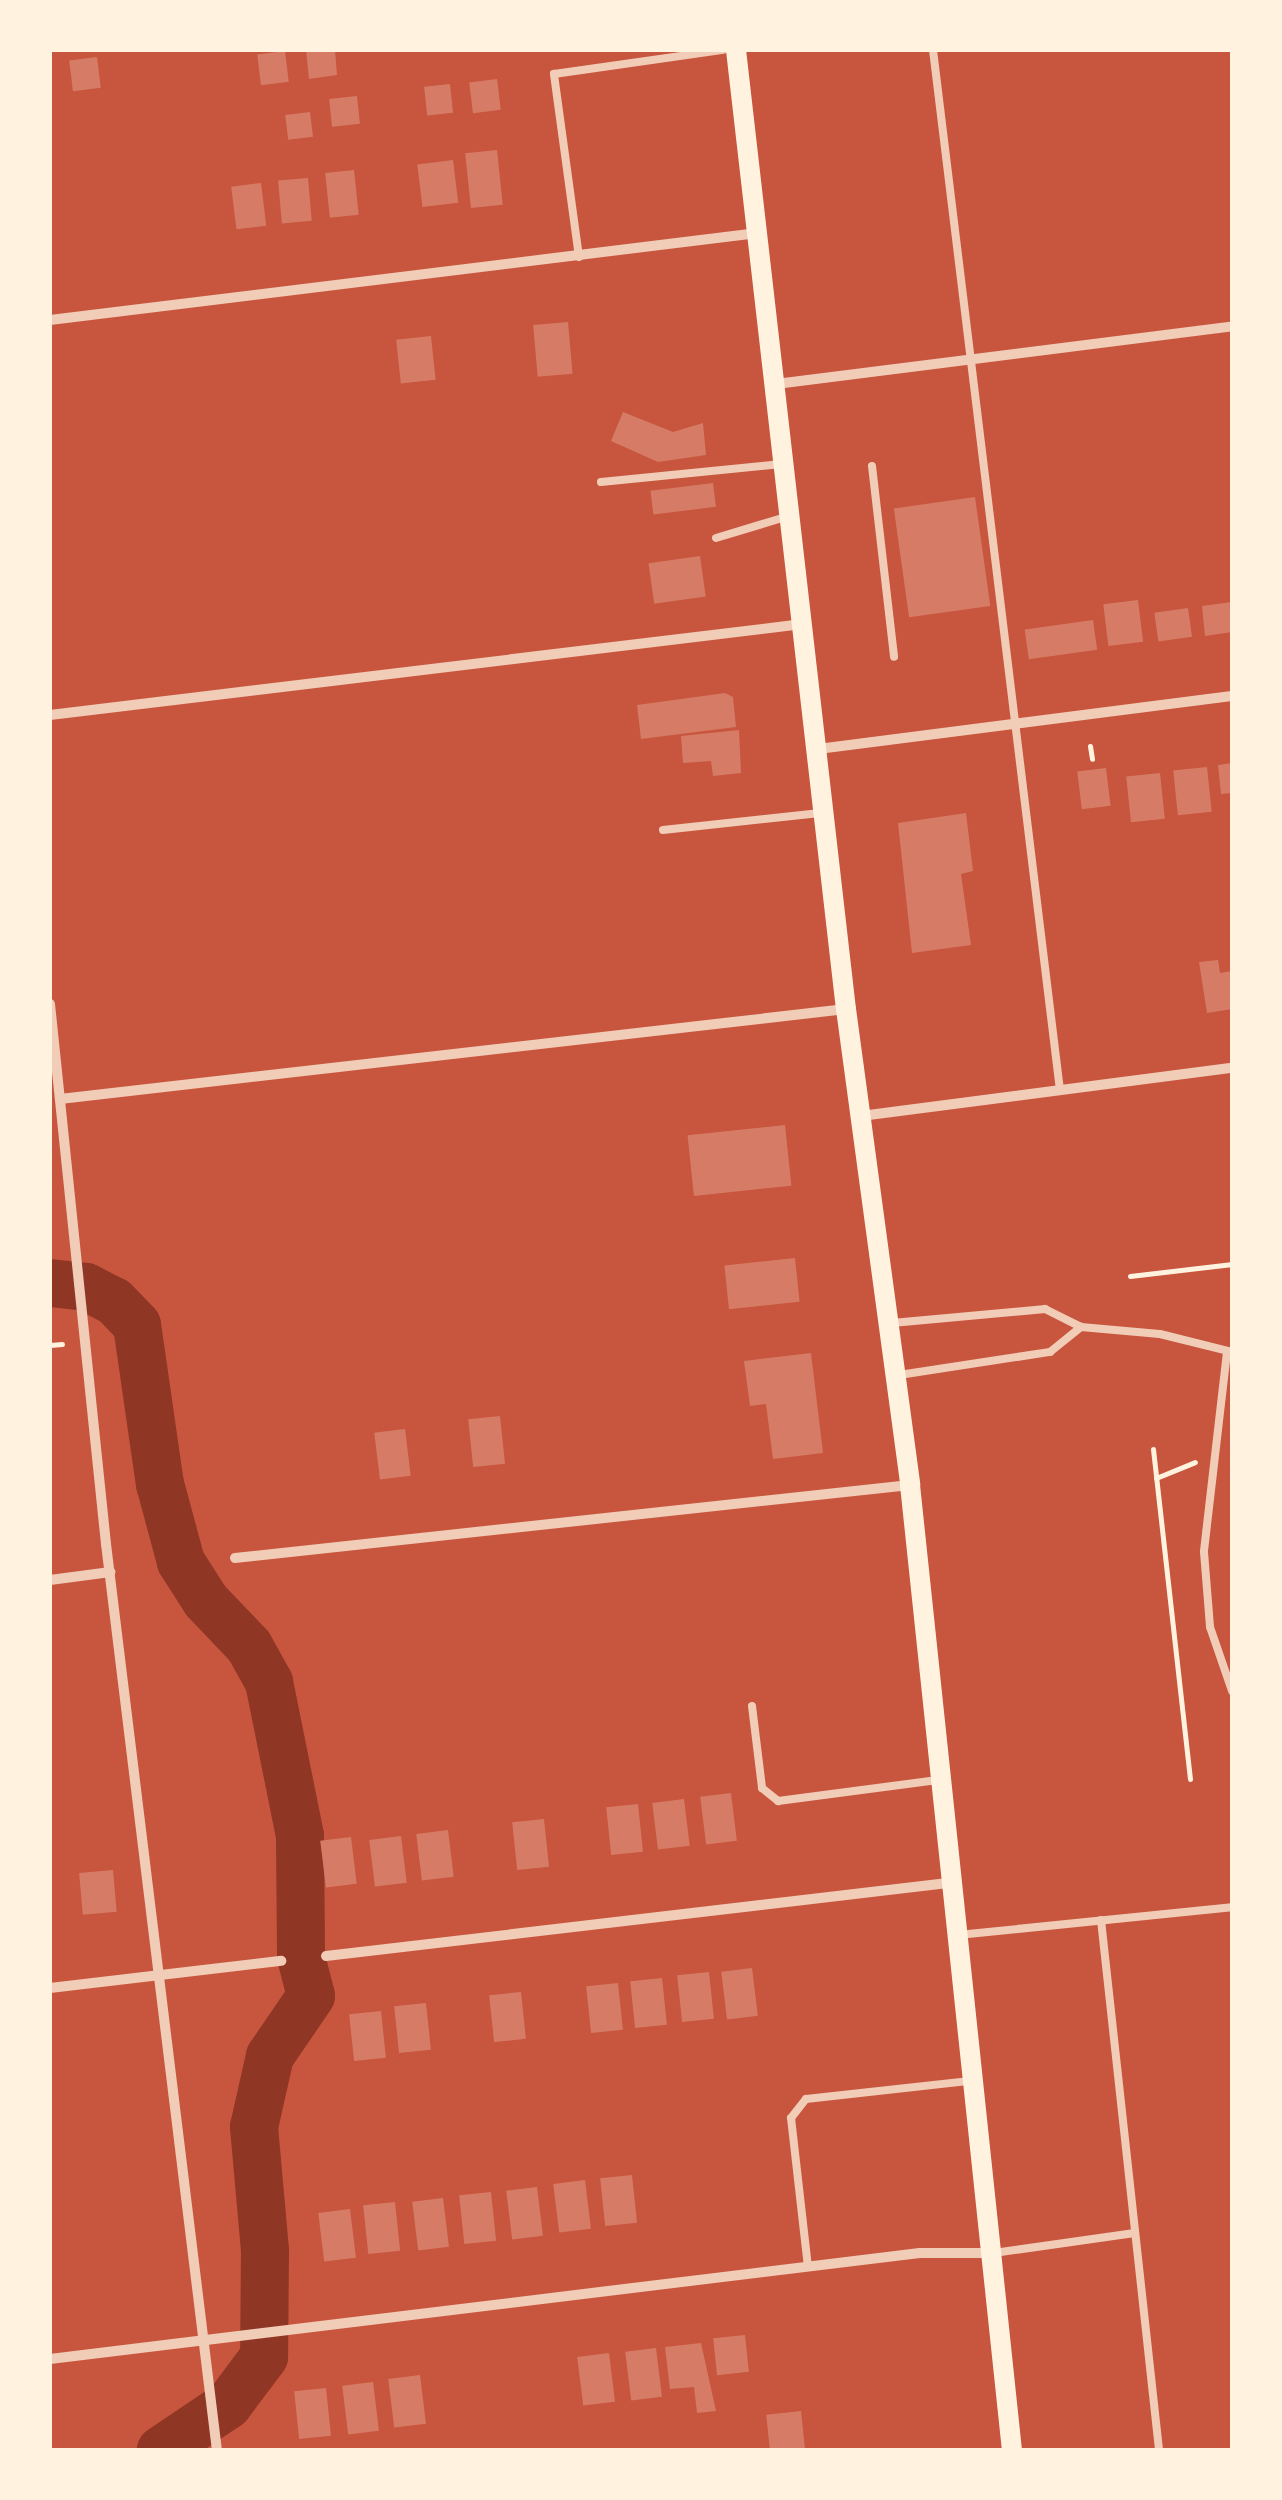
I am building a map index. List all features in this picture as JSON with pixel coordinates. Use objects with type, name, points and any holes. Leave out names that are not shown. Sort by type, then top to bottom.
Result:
[{"type":"main road","points":[[736,50],[846,1009],[910,1485],[948,1883],[1012,2450]]},
{"type":"street","points":[[50,320],[758,234]]},
{"type":"street","points":[[776,384],[1232,326]]},
{"type":"street","points":[[50,715],[804,624]]},
{"type":"street","points":[[818,749],[1232,696]]},
{"type":"street","points":[[50,1004],[110,1572],[216,2447]]},
{"type":"street","points":[[60,1098],[846,1009]]},
{"type":"street","points":[[860,1116],[1232,1068]]},
{"type":"street","points":[[235,1558],[910,1485]]},
{"type":"street","points":[[50,1580],[110,1572]]},
{"type":"street","points":[[326,1956],[948,1883]]},
{"type":"street","points":[[50,1988],[282,1961]]},
{"type":"street","points":[[50,2358],[920,2253],[990,2253]]},
{"type":"lane","points":[[579,258],[554,74],[724,50]]},
{"type":"lane","points":[[933,50],[1060,1090]]},
{"type":"lane","points":[[602,482],[785,464]]},
{"type":"lane","points":[[872,466],[894,656]]},
{"type":"lane","points":[[716,538],[791,516]]},
{"type":"lane","points":[[663,830],[825,813]]},
{"type":"lane","points":[[888,1323],[1046,1309],[1080,1327],[1160,1334],[1229,1352],[1204,1552],[1210,1628],[1232,1691]]},
{"type":"lane","points":[[894,1376],[1050,1352],[1080,1327]]},
{"type":"lane","points":[[752,1706],[762,1788],[778,1801],[938,1780]]},
{"type":"lane","points":[[954,1936],[1232,1907]]},
{"type":"lane","points":[[1101,1920],[1159,2450]]},
{"type":"lane","points":[[808,2267],[792,2118],[806,2099],[970,2081]]},
{"type":"lane","points":[[990,2253],[1136,2233]]},
{"type":"path","points":[[1090,746],[1092,759]]},
{"type":"path","points":[[1130,1276],[1232,1264]]},
{"type":"path","points":[[50,1345],[62,1344]]},
{"type":"path","points":[[1153,1449],[1190,1779]]},
{"type":"path","points":[[1156,1478],[1195,1462]]},
{"type":"building","points":[[306,50],[335,50],[337,75],[309,79]]},
{"type":"building","points":[[285,51],[289,82],[261,85],[257,54]]},
{"type":"building","points":[[97,57],[101,88],[73,91],[69,60]]},
{"type":"building","points":[[497,79],[501,110],[473,113],[469,82]]},
{"type":"building","points":[[450,84],[453,113],[427,116],[424,87]]},
{"type":"building","points":[[357,96],[360,124],[332,127],[329,99]]},
{"type":"building","points":[[310,112],[313,137],[288,140],[285,115]]},
{"type":"building","points":[[497,150],[503,205],[471,208],[465,153]]},
{"type":"building","points":[[453,160],[458,203],[423,207],[417,164]]},
{"type":"building","points":[[354,170],[359,215],[330,218],[325,173]]},
{"type":"building","points":[[308,178],[312,221],[282,223],[278,181]]},
{"type":"building","points":[[261,183],[266,226],[236,229],[231,187]]},
{"type":"building","points":[[568,322],[573,374],[538,377],[533,325]]},
{"type":"building","points":[[431,336],[436,380],[401,383],[396,340]]},
{"type":"building","points":[[623,412],[673,432],[703,423],[706,455],[658,462],[611,441]]},
{"type":"building","points":[[713,483],[716,507],[653,514],[650,491]]},
{"type":"building","points":[[975,497],[990,606],[909,617],[894,508]]},
{"type":"building","points":[[700,556],[706,597],[654,604],[649,563]]},
{"type":"building","points":[[1138,600],[1143,642],[1108,646],[1103,604]]},
{"type":"building","points":[[1232,602],[1232,632],[1205,636],[1202,606]]},
{"type":"building","points":[[1188,608],[1192,637],[1158,641],[1154,613]]},
{"type":"building","points":[[1093,620],[1097,650],[1029,659],[1025,630]]},
{"type":"building","points":[[725,693],[733,697],[736,727],[641,739],[637,705]]},
{"type":"building","points":[[739,730],[741,773],[713,776],[711,761],[683,763],[681,736]]},
{"type":"building","points":[[1232,763],[1232,793],[1221,794],[1218,765]]},
{"type":"building","points":[[1207,767],[1212,812],[1178,815],[1173,771]]},
{"type":"building","points":[[1106,768],[1111,806],[1082,809],[1077,772]]},
{"type":"building","points":[[1160,773],[1165,819],[1131,822],[1126,777]]},
{"type":"building","points":[[966,813],[973,871],[961,874],[971,945],[912,953],[898,823]]},
{"type":"building","points":[[1218,960],[1220,973],[1232,971],[1232,1009],[1207,1013],[1199,962]]},
{"type":"building","points":[[785,1125],[791,1186],[694,1196],[688,1135]]},
{"type":"building","points":[[795,1258],[800,1302],[729,1309],[724,1265]]},
{"type":"building","points":[[811,1353],[823,1453],[773,1459],[766,1404],[750,1406],[744,1361]]},
{"type":"building","points":[[500,1416],[505,1464],[473,1467],[468,1419]]},
{"type":"building","points":[[405,1429],[411,1476],[380,1479],[374,1433]]},
{"type":"building","points":[[731,1793],[737,1841],[706,1844],[700,1797]]},
{"type":"building","points":[[684,1799],[690,1846],[658,1850],[652,1803]]},
{"type":"building","points":[[638,1804],[643,1852],[611,1855],[606,1807]]},
{"type":"building","points":[[544,1819],[549,1867],[517,1870],[512,1822]]},
{"type":"building","points":[[448,1830],[454,1877],[422,1881],[416,1834]]},
{"type":"building","points":[[401,1836],[407,1883],[375,1887],[369,1840]]},
{"type":"building","points":[[351,1837],[357,1884],[326,1887],[320,1841]]},
{"type":"building","points":[[113,1870],[117,1912],[83,1915],[79,1873]]},
{"type":"building","points":[[752,1968],[758,2016],[727,2019],[721,1972]]},
{"type":"building","points":[[709,1972],[714,2019],[682,2022],[677,1975]]},
{"type":"building","points":[[662,1978],[667,2025],[635,2028],[630,1981]]},
{"type":"building","points":[[618,1983],[623,2030],[591,2033],[586,1986]]},
{"type":"building","points":[[521,1992],[526,2039],[494,2042],[489,1995]]},
{"type":"building","points":[[426,2003],[431,2050],[399,2053],[394,2006]]},
{"type":"building","points":[[381,2011],[386,2058],[354,2061],[349,2014]]},
{"type":"building","points":[[632,2175],[637,2223],[605,2226],[600,2178]]},
{"type":"building","points":[[585,2180],[591,2229],[559,2233],[553,2184]]},
{"type":"building","points":[[537,2187],[543,2236],[512,2239],[506,2191]]},
{"type":"building","points":[[491,2192],[496,2241],[464,2244],[459,2195]]},
{"type":"building","points":[[443,2198],[449,2247],[418,2250],[412,2202]]},
{"type":"building","points":[[395,2202],[400,2251],[368,2254],[363,2205]]},
{"type":"building","points":[[350,2209],[356,2258],[324,2262],[318,2213]]},
{"type":"building","points":[[745,2335],[749,2372],[717,2375],[713,2338]]},
{"type":"building","points":[[701,2343],[716,2411],[697,2413],[694,2387],[670,2389],[665,2347]]},
{"type":"building","points":[[656,2348],[662,2397],[631,2400],[625,2352]]},
{"type":"building","points":[[609,2353],[615,2402],[583,2406],[577,2357]]},
{"type":"building","points":[[420,2375],[426,2424],[394,2428],[388,2379]]},
{"type":"building","points":[[373,2382],[379,2431],[348,2434],[342,2386]]},
{"type":"building","points":[[326,2388],[331,2436],[299,2439],[294,2391]]},
{"type":"building","points":[[801,2411],[805,2450],[770,2450],[766,2415]]},
{"type":"waterway","points":[[50,1283],[86,1287],[114,1301],[137,1325],[160,1484],[181,1562],[206,1601],[249,1646],[269,1682],[300,1836],[301,1957],[311,1996],[270,2056],[254,2127],[265,2251],[264,2357],[228,2405],[161,2450]]}]
